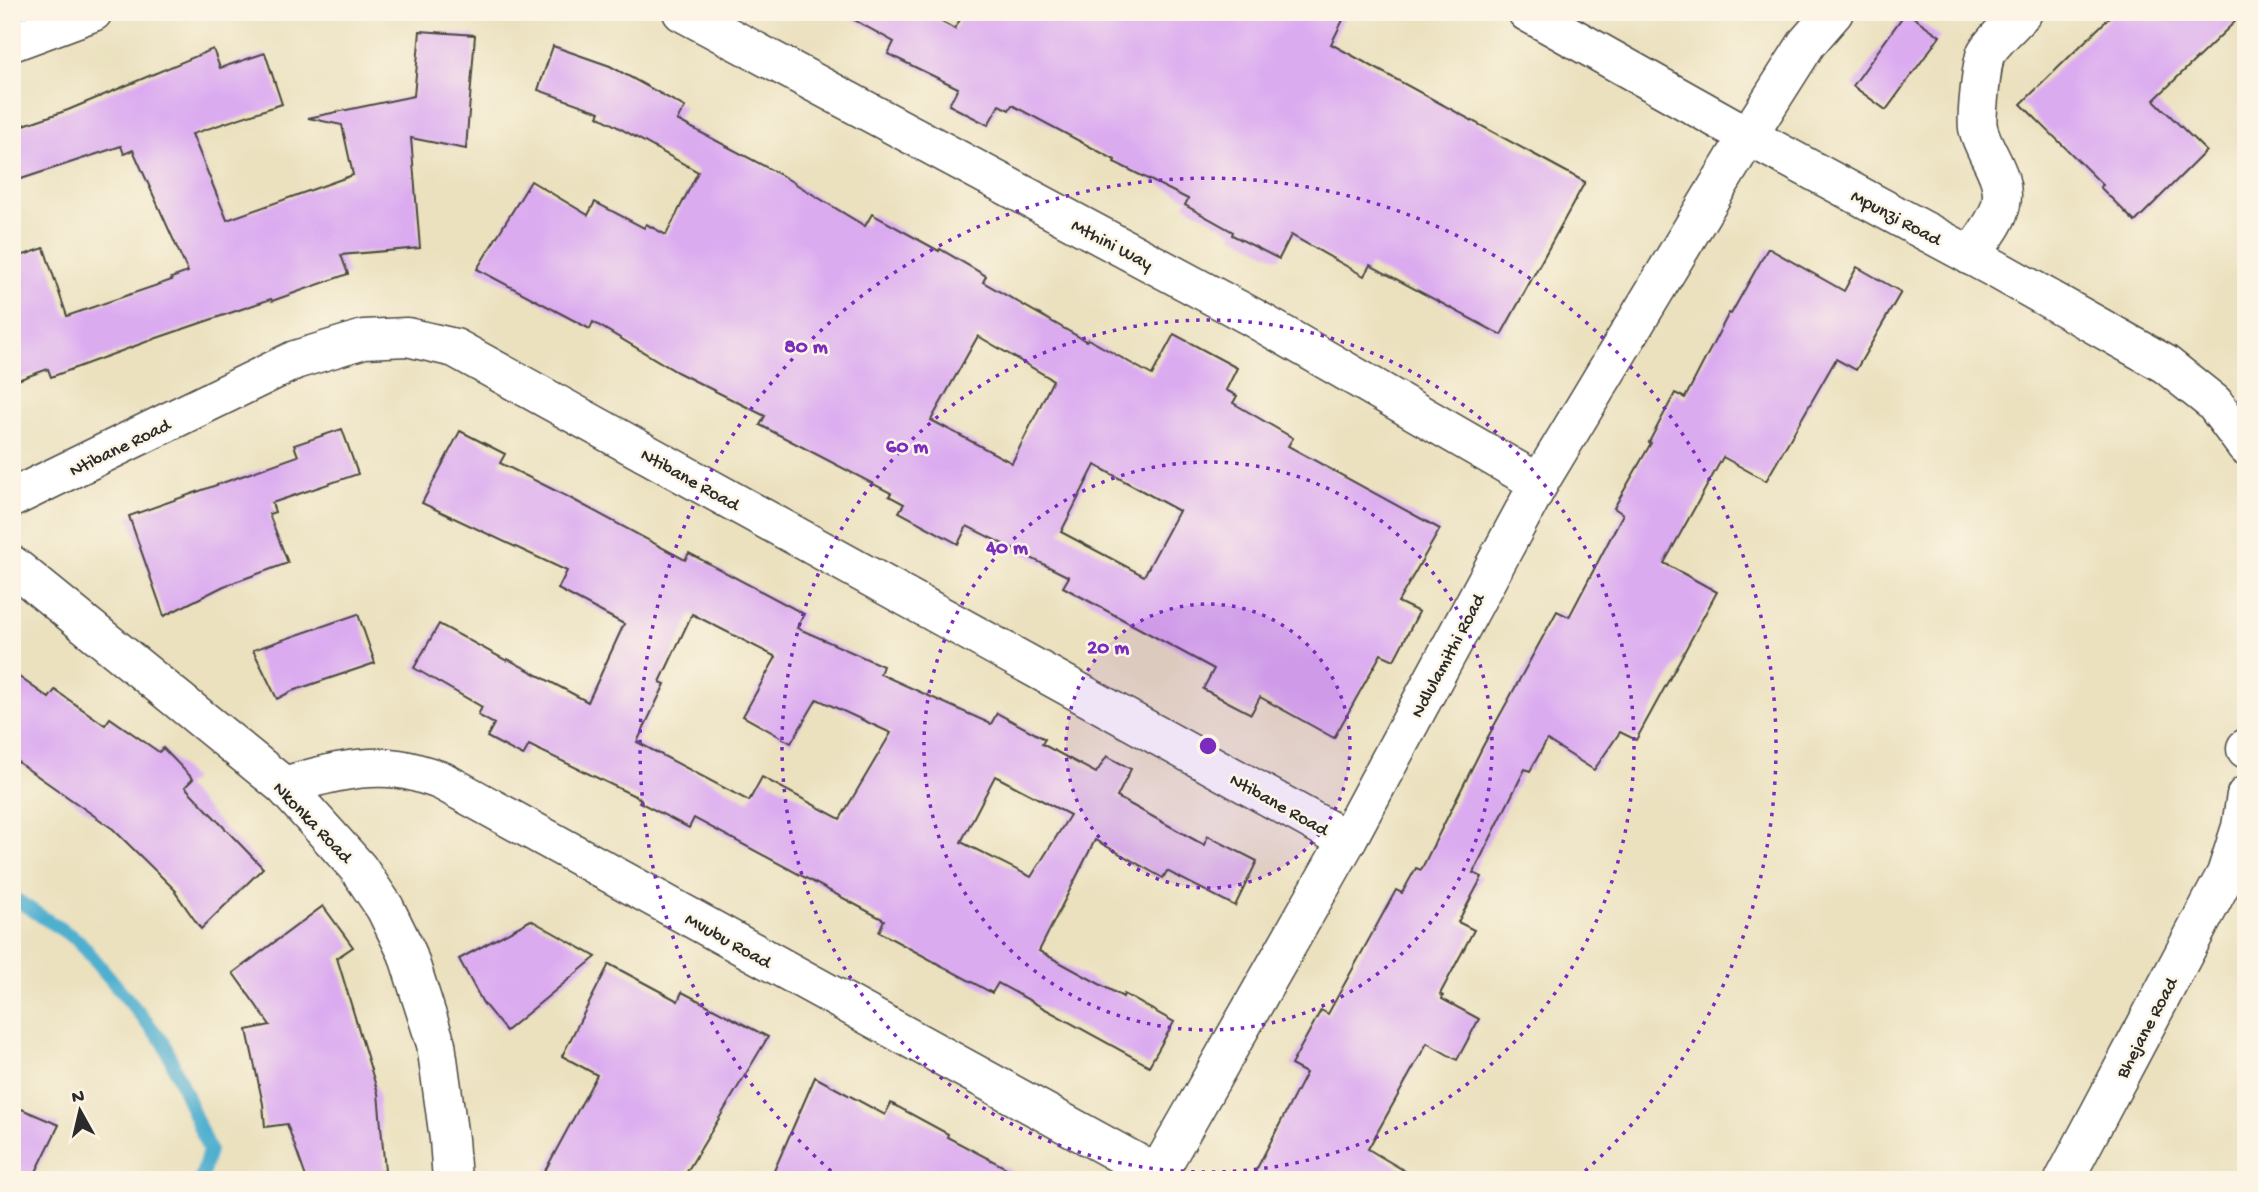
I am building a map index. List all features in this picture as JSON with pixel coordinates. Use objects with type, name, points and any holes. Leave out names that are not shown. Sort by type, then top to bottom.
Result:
[{"type":"street","points":[[12,42],[93,12]]},
{"type":"street","name":"Mthini Way","points":[[682,12],[1252,317],[1538,483]]},
{"type":"street","name":"Mpunzi Road","points":[[1527,12],[2165,364],[2214,403],[2246,446]]},
{"type":"street","name":"Ndlulamithi Road","points":[[1156,1177],[1347,840],[1538,483],[1748,136],[1807,43],[1834,12]]},
{"type":"street","points":[[1971,256],[1993,223],[2001,205],[2002,189],[1978,127],[1979,96],[1986,53],[2023,12]]},
{"type":"street","name":"Ntibane Road","points":[[12,498],[295,360],[364,339],[407,337],[455,348],[1347,840]]},
{"type":"street","name":"Nkonka Road","points":[[12,565],[284,786],[358,868],[386,908],[407,953],[436,1044],[452,1180]]},
{"type":"street","name":"Mvubu Road","points":[[284,786],[316,777],[374,769],[399,769],[442,781],[1156,1177]]},
{"type":"street","name":"Bhejane Road","points":[[2064,1180],[2236,867],[2246,795]]},
{"type":"building","points":[[840,12],[922,12],[955,29],[964,12],[1347,12],[1331,44],[1585,182],[1501,335],[1370,265],[1364,276],[1291,235],[1279,259],[1232,235],[1233,232],[1185,205],[1188,199],[1114,162],[1115,160],[1012,105],[1009,110],[999,105],[988,125],[949,105],[958,88],[888,54],[894,42]]},
{"type":"building","points":[[1906,12],[1940,36],[1886,110],[1853,86]]},
{"type":"building","points":[[2115,12],[2245,12],[2154,100],[2206,151],[2135,222],[2100,187],[2103,185],[2021,104]]},
{"type":"building","points":[[420,31],[475,35],[466,149],[411,138],[420,248],[341,255],[348,274],[154,339],[51,377],[48,369],[12,382],[12,259],[44,248],[67,316],[188,272],[133,150],[124,154],[121,146],[12,182],[12,129],[68,110],[213,49],[220,68],[265,53],[282,104],[192,134],[227,220],[353,175],[342,125],[308,118],[414,96]]},
{"type":"building","points":[[553,46],[610,66],[685,107],[677,120],[781,175],[865,226],[872,214],[939,251],[940,249],[986,276],[983,282],[1152,375],[1174,334],[1237,368],[1226,390],[1237,396],[1233,403],[1293,438],[1288,446],[1440,529],[1398,602],[1419,612],[1394,660],[1381,654],[1334,738],[1260,697],[1251,714],[1203,689],[1214,669],[1063,587],[1069,577],[967,526],[958,544],[899,512],[904,504],[889,496],[891,493],[760,425],[765,416],[677,372],[593,322],[590,329],[477,269],[531,181],[588,215],[595,202],[644,228],[646,224],[666,235],[698,172],[598,116],[600,112],[538,90]],"holes":[[[978,336],[1053,380],[1012,463],[931,420]],[[1095,465],[1179,511],[1144,576],[1061,532]]]},
{"type":"building","points":[[1768,248],[1844,291],[1857,267],[1901,292],[1856,370],[1836,359],[1766,481],[1723,457],[1664,563],[1717,592],[1636,740],[1620,732],[1594,770],[1547,740],[1530,771],[1525,769],[1473,873],[1482,877],[1458,922],[1474,930],[1440,994],[1442,999],[1479,1019],[1457,1060],[1427,1043],[1368,1149],[1420,1180],[1251,1180],[1306,1073],[1291,1065],[1321,1010],[1328,1014],[1396,890],[1402,893],[1416,868],[1421,870],[1483,746],[1557,611],[1569,617],[1623,514],[1614,508],[1651,443],[1649,442],[1675,393],[1685,398],[1729,313],[1731,314]]},
{"type":"building","points":[[342,429],[358,474],[272,503],[275,512],[269,514],[288,563],[224,586],[164,616],[129,516],[298,456],[294,445]]},
{"type":"building","points":[[460,431],[505,454],[500,463],[685,560],[689,553],[804,614],[797,628],[883,666],[880,674],[991,724],[997,713],[1045,739],[1042,744],[1096,773],[1107,756],[1131,769],[1117,797],[1204,845],[1208,836],[1257,861],[1235,906],[1167,871],[1163,878],[1095,840],[1039,951],[1174,1022],[1149,1066],[998,983],[992,993],[879,932],[884,920],[694,818],[689,828],[639,802],[641,799],[529,745],[523,756],[487,737],[494,724],[478,715],[482,707],[414,668],[439,624],[588,702],[624,624],[558,589],[567,571],[422,503]],"holes":[[[692,614],[776,657],[743,716],[791,743],[817,699],[891,733],[840,819],[762,777],[749,801],[637,742],[665,684],[660,682]],[[995,776],[1070,815],[1031,877],[961,842]]]},
{"type":"building","points":[[358,614],[375,663],[292,691],[277,699],[253,650]]},
{"type":"building","points":[[12,672],[49,698],[55,690],[105,725],[110,718],[159,752],[163,748],[193,779],[185,787],[263,868],[201,929],[176,891],[113,829],[12,758]]},
{"type":"building","points":[[323,906],[353,947],[337,958],[378,1093],[385,1171],[307,1180],[287,1124],[265,1127],[263,1104],[247,1030],[270,1025],[233,973]]},
{"type":"building","points":[[531,920],[596,957],[506,1031],[483,1003],[459,959]]},
{"type":"building","points":[[609,964],[678,1001],[682,992],[768,1037],[682,1180],[540,1180],[597,1075],[562,1056]]},
{"type":"building","points":[[815,1077],[885,1115],[891,1103],[948,1134],[947,1137],[1029,1180],[770,1180]]},
{"type":"building","points":[[12,1105],[59,1125],[32,1180],[12,1180]]},
{"type":"waterway","points":[[12,897],[79,941],[164,1043],[209,1150],[201,1180]]}]
